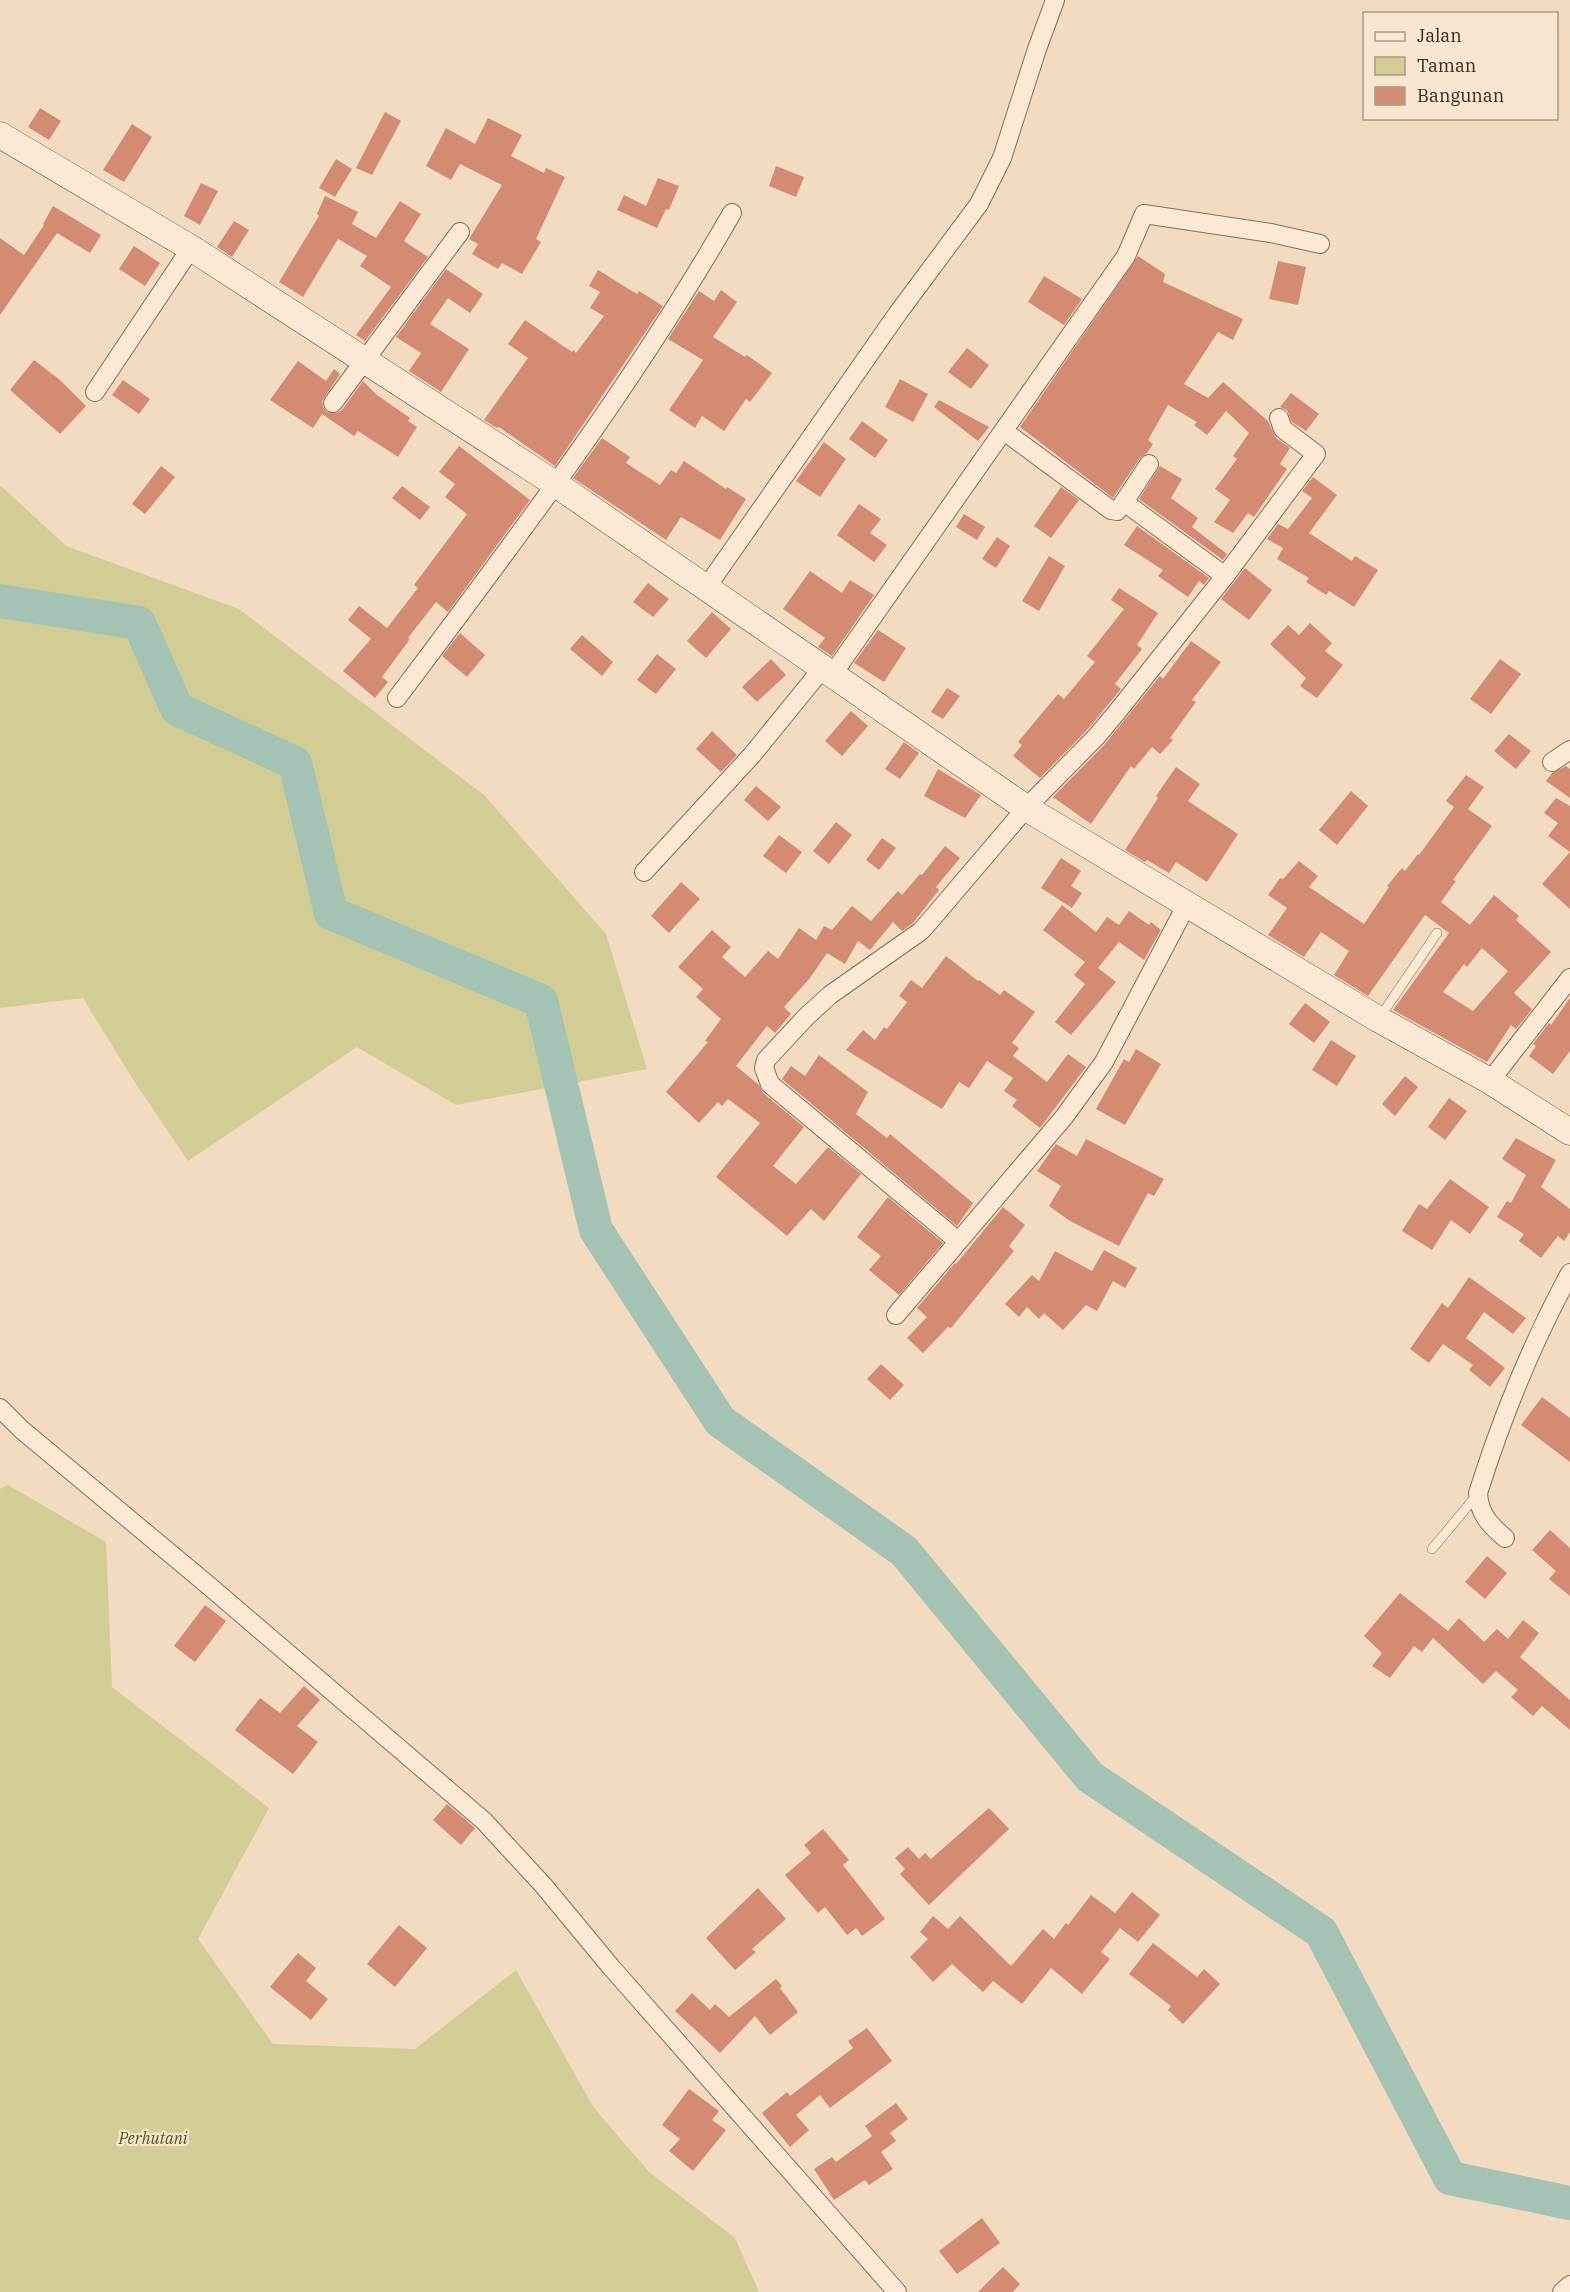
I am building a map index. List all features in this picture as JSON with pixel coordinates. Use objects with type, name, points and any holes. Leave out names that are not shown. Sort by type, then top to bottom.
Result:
[{"type":"street","points":[[706,588],[898,313],[979,204],[1002,158],[1055,0]]},
{"type":"street","points":[[0,135],[191,248],[557,485],[1026,808],[1378,1019],[1490,1081],[1570,1132]]},
{"type":"street","points":[[397,698],[557,485],[676,308],[732,213]]},
{"type":"street","points":[[644,872],[827,672],[1004,430],[1126,256],[1144,214],[1271,233],[1320,244]]},
{"type":"street","points":[[333,403],[460,232]]},
{"type":"street","points":[[95,392],[191,248]]},
{"type":"street","points":[[958,1241],[770,1084],[764,1068],[766,1060],[830,995],[921,931],[1026,808],[1103,728],[1225,576],[1316,454],[1283,429],[1279,418]]},
{"type":"street","points":[[1004,430],[1111,510],[1117,511],[1149,464]]},
{"type":"street","points":[[1124,502],[1225,576]]},
{"type":"street","points":[[1552,762],[1570,750]]},
{"type":"street","points":[[896,1315],[1064,1117],[1104,1062],[1187,904]]},
{"type":"street","points":[[1490,1081],[1570,978]]},
{"type":"street","points":[[1505,1538],[1484,1517],[1479,1506],[1478,1493],[1524,1367],[1540,1329],[1570,1273]]},
{"type":"street","points":[[0,1408],[22,1430],[199,1577],[484,1821],[543,1885],[611,1967],[897,2292]]},
{"type":"street","points":[[1562,2292],[1570,2285]]},
{"type":"lane","points":[[1378,1019],[1437,933]]},
{"type":"lane","points":[[1432,1549],[1478,1493]]},
{"type":"green space","points":[[0,485],[66,546],[239,609],[484,795],[606,934],[647,1069],[456,1105],[357,1047],[188,1161],[134,1081],[83,998],[0,1008]]},
{"type":"green space","name":"Perhutani","points":[[8,1485],[106,1542],[112,1687],[269,1808],[198,1939],[273,2044],[415,2049],[516,1970],[594,2108],[649,2172],[735,2238],[759,2292],[0,2292],[0,1489]]},
{"type":"building","points":[[40,108],[61,121],[49,140],[28,127]]},
{"type":"building","points":[[385,112],[401,121],[372,175],[356,168]]},
{"type":"building","points":[[488,118],[522,135],[511,156],[544,173],[546,168],[565,177],[536,239],[541,242],[522,274],[502,263],[498,269],[472,254],[478,244],[469,239],[502,185],[460,164],[451,180],[426,166],[446,128],[475,144]]},
{"type":"building","points":[[132,124],[152,137],[124,182],[103,170]]},
{"type":"building","points":[[336,159],[352,169],[335,197],[319,188]]},
{"type":"building","points":[[776,166],[804,177],[796,197],[769,186]]},
{"type":"building","points":[[658,178],[679,186],[669,210],[666,209],[657,228],[617,210],[624,195],[646,206]]},
{"type":"building","points":[[201,183],[218,191],[200,225],[184,216]]},
{"type":"building","points":[[325,196],[358,212],[352,224],[376,238],[400,201],[421,214],[404,241],[428,257],[365,341],[356,335],[391,287],[360,266],[367,256],[338,239],[303,297],[279,282],[319,216],[317,214]]},
{"type":"building","points":[[53,206],[101,235],[90,253],[57,233],[0,315],[0,238],[24,255],[44,225]]},
{"type":"building","points":[[234,221],[249,230],[232,257],[217,247]]},
{"type":"building","points":[[134,246],[160,263],[145,286],[119,269]]},
{"type":"building","points":[[1138,256],[1165,274],[1163,282],[1243,319],[1233,340],[1218,332],[1184,384],[1208,398],[1223,382],[1268,421],[1276,438],[1290,448],[1280,464],[1287,469],[1254,517],[1248,513],[1233,533],[1214,522],[1230,500],[1215,489],[1237,459],[1233,456],[1249,433],[1226,411],[1207,435],[1194,425],[1197,422],[1168,405],[1148,440],[1153,444],[1140,458],[1113,498],[1020,427]]},
{"type":"building","points":[[1278,261],[1306,267],[1298,305],[1269,299]]},
{"type":"building","points":[[446,269],[483,294],[470,313],[448,298],[430,324],[469,349],[441,392],[409,371],[421,353],[396,337]]},
{"type":"building","points":[[598,270],[637,294],[639,291],[663,306],[555,466],[499,427],[484,420],[528,358],[508,344],[525,320],[576,353],[604,316],[590,308],[600,292],[589,286]]},
{"type":"building","points":[[1044,276],[1082,299],[1064,325],[1028,302]]},
{"type":"building","points":[[721,290],[737,302],[713,337],[745,357],[747,355],[772,373],[750,402],[746,399],[724,431],[702,416],[695,428],[669,410],[703,360],[668,339],[699,291],[714,301]]},
{"type":"building","points":[[967,348],[989,365],[971,389],[948,372]]},
{"type":"building","points":[[34,360],[60,380],[86,406],[60,434],[10,390]]},
{"type":"building","points":[[298,361],[326,381],[334,369],[340,374],[322,401],[327,412],[337,413],[342,410],[363,381],[377,395],[410,418],[408,421],[417,427],[398,457],[358,431],[354,436],[322,414],[313,428],[270,400]]},
{"type":"building","points":[[900,379],[928,394],[913,422],[885,407]]},
{"type":"building","points":[[123,380],[150,399],[139,414],[112,395]]},
{"type":"building","points":[[1291,393],[1319,414],[1306,431],[1292,422],[1287,410],[1280,407]]},
{"type":"building","points":[[939,400],[989,427],[978,441],[934,407]]},
{"type":"building","points":[[862,421],[888,440],[875,458],[849,439]]},
{"type":"building","points":[[602,438],[630,457],[626,463],[660,485],[671,470],[676,473],[684,461],[726,489],[727,487],[746,499],[720,540],[681,517],[666,540],[573,478]]},
{"type":"building","points":[[824,442],[846,459],[820,497],[796,481]]},
{"type":"building","points":[[459,446],[530,500],[448,612],[436,602],[382,677],[388,682],[375,698],[343,671],[371,639],[348,620],[359,606],[387,628],[418,588],[414,585],[467,514],[445,497],[455,484],[439,472]]},
{"type":"building","points":[[161,466],[175,477],[145,514],[132,504]]},
{"type":"building","points":[[1160,466],[1182,479],[1171,498],[1198,518],[1192,527],[1227,554],[1223,560],[1139,499]]},
{"type":"building","points":[[1313,477],[1337,495],[1309,533],[1352,561],[1355,556],[1378,570],[1354,607],[1329,591],[1326,595],[1306,582],[1309,578],[1277,559],[1283,548],[1267,539],[1278,524],[1288,529],[1312,498],[1302,491]]},
{"type":"building","points":[[402,486],[430,507],[420,520],[392,498]]},
{"type":"building","points":[[1061,487],[1079,500],[1051,538],[1034,526]]},
{"type":"building","points":[[859,504],[881,519],[870,533],[887,545],[874,562],[837,535]]},
{"type":"building","points":[[964,514],[985,527],[977,540],[956,527]]},
{"type":"building","points":[[1137,526],[1209,578],[1204,585],[1199,581],[1188,597],[1158,576],[1163,570],[1124,545]]},
{"type":"building","points":[[997,537],[1010,546],[996,568],[982,559]]},
{"type":"building","points":[[1049,556],[1065,566],[1039,611],[1022,601]]},
{"type":"building","points":[[1245,568],[1272,590],[1249,620],[1221,599]]},
{"type":"building","points":[[810,571],[842,593],[850,580],[874,595],[832,656],[818,647],[825,638],[783,609]]},
{"type":"building","points":[[648,583],[669,599],[653,617],[633,602]]},
{"type":"building","points":[[1119,588],[1158,613],[1137,645],[1142,649],[1115,684],[1121,689],[1088,729],[1040,778],[1013,756],[1022,745],[1018,742],[1058,694],[1064,699],[1095,662],[1087,656],[1124,609],[1111,600]]},
{"type":"building","points":[[712,612],[731,629],[706,658],[687,641]]},
{"type":"building","points":[[1310,623],[1332,643],[1325,651],[1343,665],[1317,698],[1300,686],[1306,678],[1270,644],[1288,625],[1299,635]]},
{"type":"building","points":[[878,630],[906,648],[884,682],[854,663]]},
{"type":"building","points":[[460,633],[485,655],[467,677],[442,656]]},
{"type":"building","points":[[582,635],[613,662],[602,676],[570,649]]},
{"type":"building","points":[[1191,641],[1221,662],[1192,700],[1196,702],[1170,738],[1173,740],[1160,754],[1152,747],[1134,769],[1131,766],[1091,824],[1053,797],[1105,744],[1160,676],[1163,679]]},
{"type":"building","points":[[657,654],[676,669],[656,694],[637,680]]},
{"type":"building","points":[[771,659],[786,675],[757,702],[742,687]]},
{"type":"building","points":[[1500,659],[1521,674],[1491,714],[1470,699]]},
{"type":"building","points":[[947,688],[960,696],[943,719],[931,712]]},
{"type":"building","points":[[851,711],[868,726],[842,756],[825,741]]},
{"type":"building","points":[[712,731],[737,755],[721,772],[696,749]]},
{"type":"building","points":[[1509,734],[1531,751],[1516,769],[1494,751]]},
{"type":"building","points":[[904,742],[919,753],[900,779],[885,769]]},
{"type":"building","points":[[1566,766],[1570,769],[1570,798],[1546,781],[1552,773]]},
{"type":"building","points":[[1176,767],[1200,784],[1188,801],[1238,834],[1207,882],[1176,862],[1169,873],[1125,850],[1158,798],[1156,796]]},
{"type":"building","points":[[938,769],[981,795],[965,818],[924,796]]},
{"type":"building","points":[[1466,775],[1484,787],[1468,809],[1492,826],[1453,880],[1456,881],[1441,902],[1470,925],[1494,895],[1519,916],[1516,920],[1551,952],[1514,993],[1532,1009],[1516,1029],[1511,1025],[1487,1062],[1393,1010],[1449,933],[1425,915],[1368,996],[1334,975],[1349,951],[1321,932],[1304,957],[1268,935],[1287,908],[1268,895],[1280,878],[1283,879],[1299,861],[1318,876],[1309,887],[1364,924],[1389,887],[1387,886],[1402,868],[1405,871],[1419,855],[1454,807],[1446,801]],"holes":[[[1482,948],[1508,971],[1473,1011],[1443,992],[1464,964],[1467,967]]]},
{"type":"building","points":[[756,786],[781,807],[768,821],[744,800]]},
{"type":"building","points":[[1351,791],[1368,806],[1337,845],[1319,830]]},
{"type":"building","points":[[1556,798],[1570,806],[1570,852],[1548,836],[1558,823],[1544,813]]},
{"type":"building","points":[[836,822],[852,835],[829,864],[813,851]]},
{"type":"building","points":[[779,835],[802,852],[786,873],[763,856]]},
{"type":"building","points":[[882,838],[896,848],[879,870],[866,860]]},
{"type":"building","points":[[945,846],[960,858],[936,887],[939,890],[913,923],[902,931],[893,922],[870,950],[858,941],[845,964],[827,953],[810,978],[784,1007],[791,1014],[775,1033],[767,1026],[736,1066],[759,1085],[763,1093],[804,1127],[773,1166],[796,1184],[828,1147],[861,1174],[824,1221],[811,1209],[787,1236],[716,1177],[760,1123],[728,1099],[722,1106],[718,1102],[699,1123],[666,1092],[708,1042],[705,1041],[721,1019],[696,997],[703,989],[678,967],[712,930],[731,947],[722,957],[745,977],[768,951],[778,959],[799,928],[816,940],[824,926],[832,930],[852,906],[871,921],[898,891],[902,895],[920,874],[922,875]]},
{"type":"building","points":[[1570,852],[1570,909],[1542,884]]},
{"type":"building","points":[[1061,858],[1081,871],[1071,886],[1082,893],[1072,908],[1041,888]]},
{"type":"building","points":[[681,882],[700,899],[669,933],[651,916]]},
{"type":"building","points":[[1062,905],[1096,932],[1107,917],[1119,925],[1129,911],[1149,925],[1151,922],[1161,930],[1144,960],[1119,942],[1098,968],[1116,982],[1071,1035],[1055,1022],[1085,984],[1074,975],[1085,962],[1043,930]]},
{"type":"building","points":[[946,956],[1000,995],[1004,990],[1035,1012],[1012,1043],[1019,1048],[1013,1056],[1047,1082],[1068,1054],[1086,1067],[1040,1128],[1012,1106],[1017,1100],[1004,1091],[1013,1078],[987,1061],[969,1088],[959,1082],[942,1109],[846,1050],[863,1030],[875,1040],[884,1027],[887,1029],[907,1002],[899,996],[911,980],[922,988]]},
{"type":"building","points":[[1570,998],[1570,1051],[1553,1074],[1529,1056],[1536,1046],[1533,1044],[1549,1023],[1551,1025]]},
{"type":"building","points":[[1305,1003],[1330,1022],[1314,1043],[1289,1024]]},
{"type":"building","points":[[1331,1040],[1356,1056],[1337,1086],[1312,1070]]},
{"type":"building","points":[[1136,1049],[1161,1064],[1125,1125],[1096,1109],[1124,1059],[1129,1062]]},
{"type":"building","points":[[819,1055],[868,1092],[856,1114],[887,1138],[890,1134],[973,1203],[957,1226],[782,1079],[791,1066],[805,1076]]},
{"type":"building","points":[[1405,1076],[1418,1087],[1395,1116],[1382,1104]]},
{"type":"building","points":[[1449,1098],[1467,1111],[1445,1140],[1428,1127]]},
{"type":"building","points":[[1516,1138],[1556,1160],[1541,1187],[1570,1209],[1570,1232],[1564,1241],[1558,1236],[1541,1258],[1519,1241],[1524,1234],[1497,1217],[1507,1201],[1511,1203],[1526,1175],[1502,1159]]},
{"type":"building","points":[[1086,1139],[1164,1179],[1154,1196],[1148,1193],[1119,1246],[1070,1221],[1049,1206],[1061,1186],[1037,1171],[1056,1144],[1077,1156]]},
{"type":"building","points":[[1450,1179],[1489,1207],[1470,1234],[1451,1220],[1432,1250],[1402,1231],[1419,1204],[1427,1209]]},
{"type":"building","points":[[888,1197],[943,1243],[899,1295],[869,1270],[881,1256],[857,1237]]},
{"type":"building","points":[[1003,1207],[1025,1225],[1009,1246],[1014,1251],[951,1328],[948,1327],[923,1353],[907,1338],[927,1317],[917,1308]]},
{"type":"building","points":[[1104,1250],[1137,1268],[1125,1288],[1113,1281],[1097,1311],[1086,1305],[1063,1330],[1044,1313],[1039,1319],[1027,1307],[1019,1317],[1005,1304],[1032,1275],[1039,1281],[1055,1251],[1092,1271]]},
{"type":"building","points":[[1469,1277],[1526,1318],[1513,1334],[1484,1312],[1466,1338],[1505,1368],[1490,1387],[1469,1370],[1473,1365],[1443,1344],[1429,1363],[1410,1349],[1442,1303],[1448,1308]]},
{"type":"building","points":[[881,1364],[904,1385],[890,1400],[867,1379]]},
{"type":"building","points":[[1542,1397],[1570,1418],[1570,1462],[1521,1425]]},
{"type":"building","points":[[1550,1530],[1570,1548],[1570,1596],[1549,1579],[1556,1571],[1532,1550]]},
{"type":"building","points":[[1487,1556],[1507,1573],[1485,1599],[1465,1582]]},
{"type":"building","points":[[1400,1593],[1448,1631],[1459,1618],[1484,1642],[1497,1629],[1508,1639],[1523,1620],[1539,1633],[1520,1657],[1570,1700],[1570,1730],[1542,1706],[1533,1716],[1511,1697],[1518,1690],[1496,1671],[1483,1684],[1433,1638],[1422,1652],[1414,1646],[1390,1678],[1372,1666],[1382,1653],[1364,1636]]},
{"type":"building","points":[[205,1605],[226,1621],[195,1662],[174,1646]]},
{"type":"building","points":[[304,1686],[320,1700],[297,1726],[318,1742],[293,1774],[235,1730],[260,1698],[280,1713]]},
{"type":"building","points":[[447,1804],[475,1828],[461,1845],[433,1820]]},
{"type":"building","points":[[989,1808],[1009,1829],[929,1905],[900,1874],[905,1869],[895,1858],[908,1847],[919,1859],[925,1853],[931,1859]]},
{"type":"building","points":[[823,1829],[849,1860],[843,1865],[885,1919],[862,1936],[856,1928],[847,1935],[825,1907],[818,1913],[785,1875],[811,1853],[804,1845]]},
{"type":"building","points":[[758,1888],[786,1919],[752,1949],[756,1952],[735,1970],[706,1938]]},
{"type":"building","points":[[1132,1892],[1160,1915],[1138,1942],[1120,1928],[1101,1952],[1110,1959],[1082,1994],[1051,1968],[1022,2004],[993,1981],[983,1992],[952,1964],[933,1982],[910,1957],[928,1939],[920,1932],[933,1916],[948,1929],[960,1916],[1011,1966],[1043,1929],[1054,1939],[1091,1895],[1115,1913]]},
{"type":"building","points":[[399,1925],[427,1948],[395,1987],[367,1964]]},
{"type":"building","points":[[1153,1943],[1197,1977],[1204,1969],[1220,1984],[1183,2024],[1168,2010],[1171,2006],[1129,1974]]},
{"type":"building","points":[[298,1953],[316,1968],[306,1981],[328,1999],[311,2020],[270,1987]]},
{"type":"building","points":[[776,1979],[798,2012],[770,2035],[755,2016],[720,2053],[675,2011],[692,1993],[710,2010],[715,2004],[729,2017]]},
{"type":"building","points":[[867,2028],[892,2061],[830,2108],[820,2095],[796,2115],[809,2130],[790,2147],[762,2113],[787,2092],[790,2096],[853,2048],[848,2041]]},
{"type":"building","points":[[689,2089],[719,2111],[712,2120],[726,2130],[693,2171],[669,2151],[680,2139],[662,2125]]},
{"type":"building","points":[[896,2103],[908,2119],[890,2133],[896,2141],[881,2152],[893,2169],[869,2185],[865,2180],[834,2200],[814,2169],[832,2157],[836,2162],[872,2136],[865,2126]]},
{"type":"building","points":[[982,2218],[1000,2243],[957,2274],[939,2251]]},
{"type":"building","points":[[1003,2267],[1020,2284],[1013,2292],[978,2292]]},
{"type":"waterway","points":[[0,601],[139,623],[177,709],[295,763],[331,913],[541,1001],[596,1230],[720,1421],[904,1551],[1090,1777],[1321,1932],[1450,2178],[1570,2203]]}]
